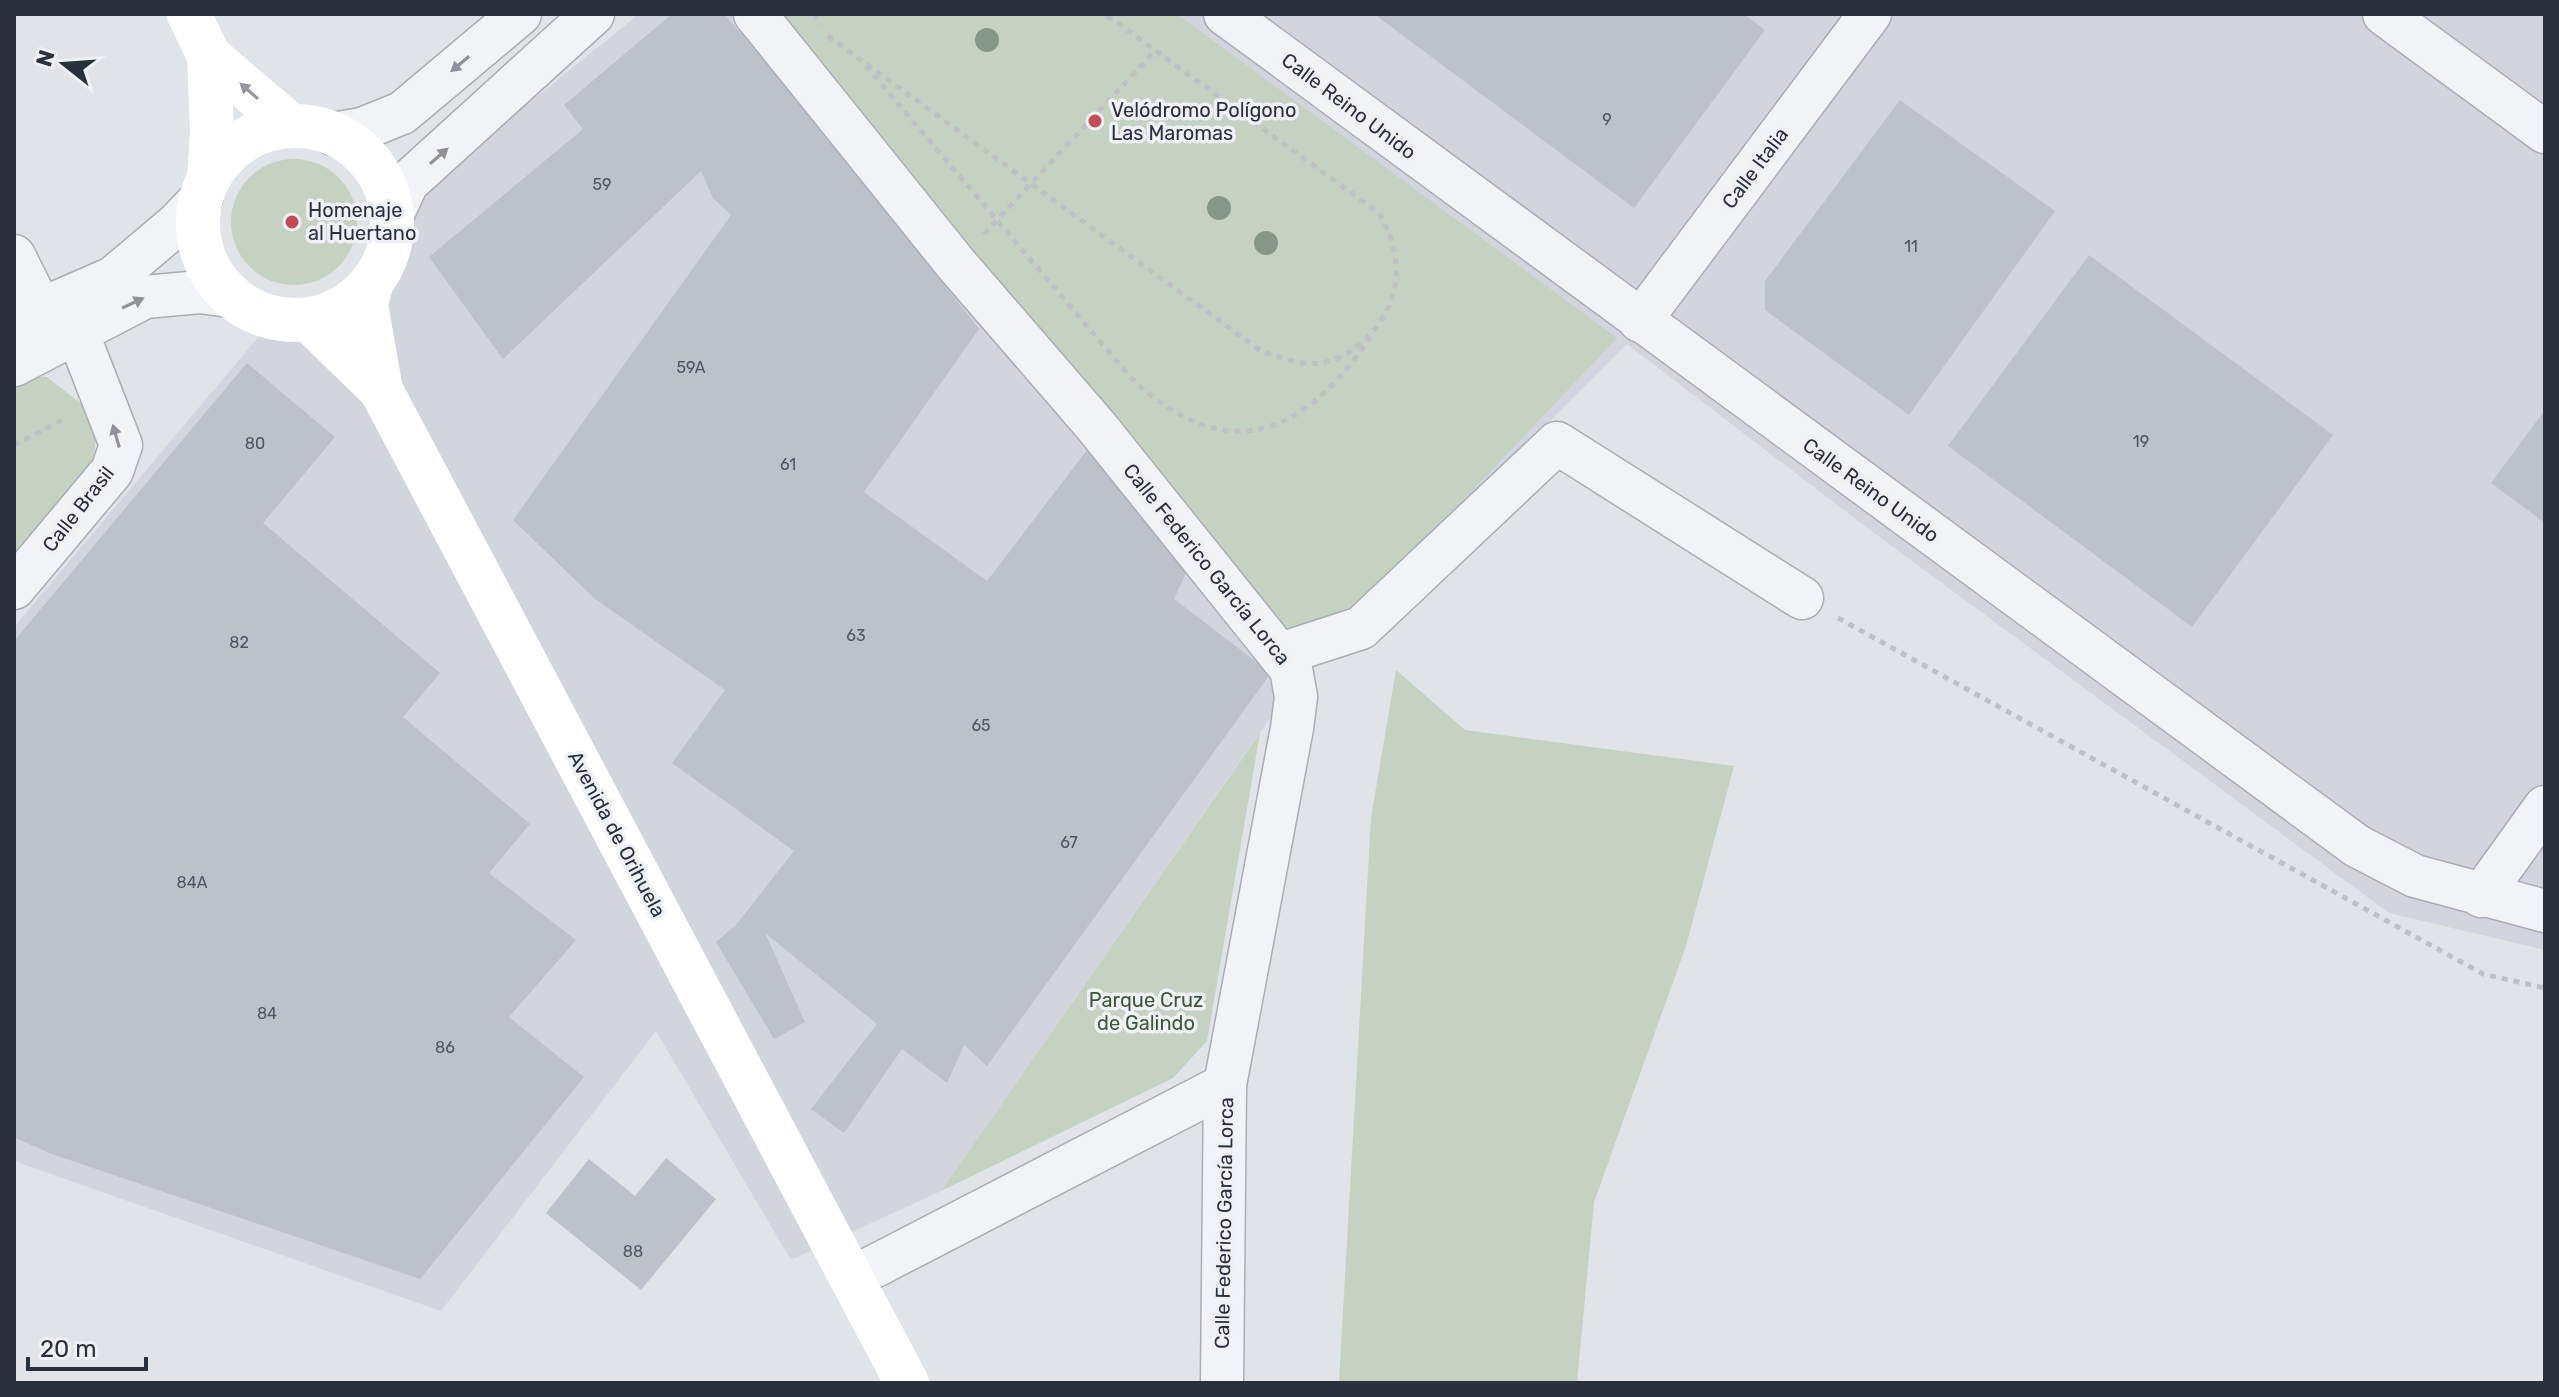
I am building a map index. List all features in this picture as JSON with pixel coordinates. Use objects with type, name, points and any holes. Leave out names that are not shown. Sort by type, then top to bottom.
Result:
[{"type":"main road","points":[[189,14],[209,56],[212,131],[198,234],[208,268],[229,296],[253,312],[281,320],[309,320],[343,308],[371,284],[383,263],[390,240],[392,216],[386,190],[374,167],[356,148],[312,130],[209,56]]},
{"type":"main road","points":[[205,188],[224,156],[243,140],[267,130],[312,130]]},
{"type":"main road","name":"Avenida de Orihuela","points":[[371,284],[366,305],[381,390]]},
{"type":"main road","name":"Avenida de Orihuela","points":[[309,320],[381,390],[854,1277],[907,1383]]},
{"type":"street","points":[[312,130],[362,129],[402,113],[520,14]]},
{"type":"street","points":[[392,216],[407,183],[593,14]]},
{"type":"street","name":"Calle Federico García Lorca","points":[[755,14],[956,264],[1096,426],[1291,669],[1296,697],[1225,1085],[1222,1383]]},
{"type":"street","name":"Calle Reino Unido","points":[[1225,14],[2357,846],[2415,876],[2545,911]]},
{"type":"street","name":"Calle Italia","points":[[1640,321],[1870,14]]},
{"type":"street","points":[[2384,14],[2545,132]]},
{"type":"street","points":[[14,256],[27,315],[113,278],[205,188]]},
{"type":"street","points":[[14,365],[145,297],[200,292],[229,296]]},
{"type":"street","name":"Calle Brasil","points":[[14,588],[112,471],[121,445],[77,332]]},
{"type":"street","points":[[1281,654],[1361,628],[1557,443],[1802,598]]},
{"type":"street","points":[[2481,896],[2545,807]]},
{"type":"street","points":[[854,1277],[1225,1085]]},
{"type":"path","points":[[861,60],[1132,379],[1162,406],[1199,424],[1223,430],[1274,425],[1297,416],[1320,401],[1347,372],[1388,311],[1396,288],[1395,242],[1379,213],[1105,14]]},
{"type":"path","points":[[827,35],[1261,351],[1299,362],[1321,364],[1341,358],[1375,330]]},
{"type":"path","points":[[956,264],[1155,50]]},
{"type":"path","points":[[14,445],[75,410]]},
{"type":"path","points":[[1802,598],[2483,974],[2545,988]]},
{"type":"shaded area","points":[[639,14],[2545,14],[2545,950],[2389,913],[1866,527],[1627,344],[1306,666],[941,1191],[791,1260],[656,1031],[441,1311],[14,1161],[14,627],[260,335],[316,336],[362,318],[390,281],[407,239],[408,201]]},
{"type":"green space","points":[[776,14],[1177,14],[1617,338],[1306,666]]},
{"type":"green space","points":[[294,159],[318,164],[339,177],[352,198],[357,222],[352,246],[339,267],[318,280],[294,285],[270,280],[249,267],[236,246],[231,222],[236,198],[249,177],[270,164]]},
{"type":"green space","points":[[22,375],[47,377],[80,403],[96,428],[94,465],[14,560],[14,378]]},
{"type":"green space","points":[[1396,670],[1465,730],[1734,766],[1686,946],[1594,1202],[1577,1383],[1339,1383],[1371,818]]},
{"type":"green space","name":"Parque Cruz de Galindo","points":[[1260,733],[1207,1041],[1173,1078],[941,1191]]},
{"type":"building","points":[[672,14],[724,14],[788,86],[979,329],[864,492],[987,581],[1087,450],[1188,569],[1174,599],[1271,673],[987,1066],[964,1045],[947,1083],[902,1049],[844,1133],[811,1109],[877,1024],[765,933],[805,1022],[774,1039],[716,942],[736,925],[794,851],[672,763],[725,690],[595,599],[513,520],[731,215],[713,198],[701,171],[503,359],[429,257],[583,129],[564,105]]},
{"type":"building","points":[[1374,14],[1744,14],[1765,30],[1634,208]]},
{"type":"building","points":[[1900,100],[2055,211],[1909,415],[1765,310],[1765,281]]},
{"type":"building","points":[[2089,255],[2333,435],[2192,627],[1948,446]]},
{"type":"building","points":[[247,363],[335,437],[263,523],[440,673],[403,717],[530,824],[489,873],[576,940],[509,1017],[584,1077],[420,1279],[49,1153],[14,1137],[14,641]]},
{"type":"building","points":[[2545,410],[2545,523],[2491,483]]},
{"type":"building","points":[[666,1158],[716,1199],[641,1290],[546,1213],[589,1159],[635,1196]]},
{"type":"place","name":"Velódromo Polígono Las Maromas","points":[[1095,121]]},
{"type":"place","name":"Homenaje al Huertano","points":[[292,222]]}]
